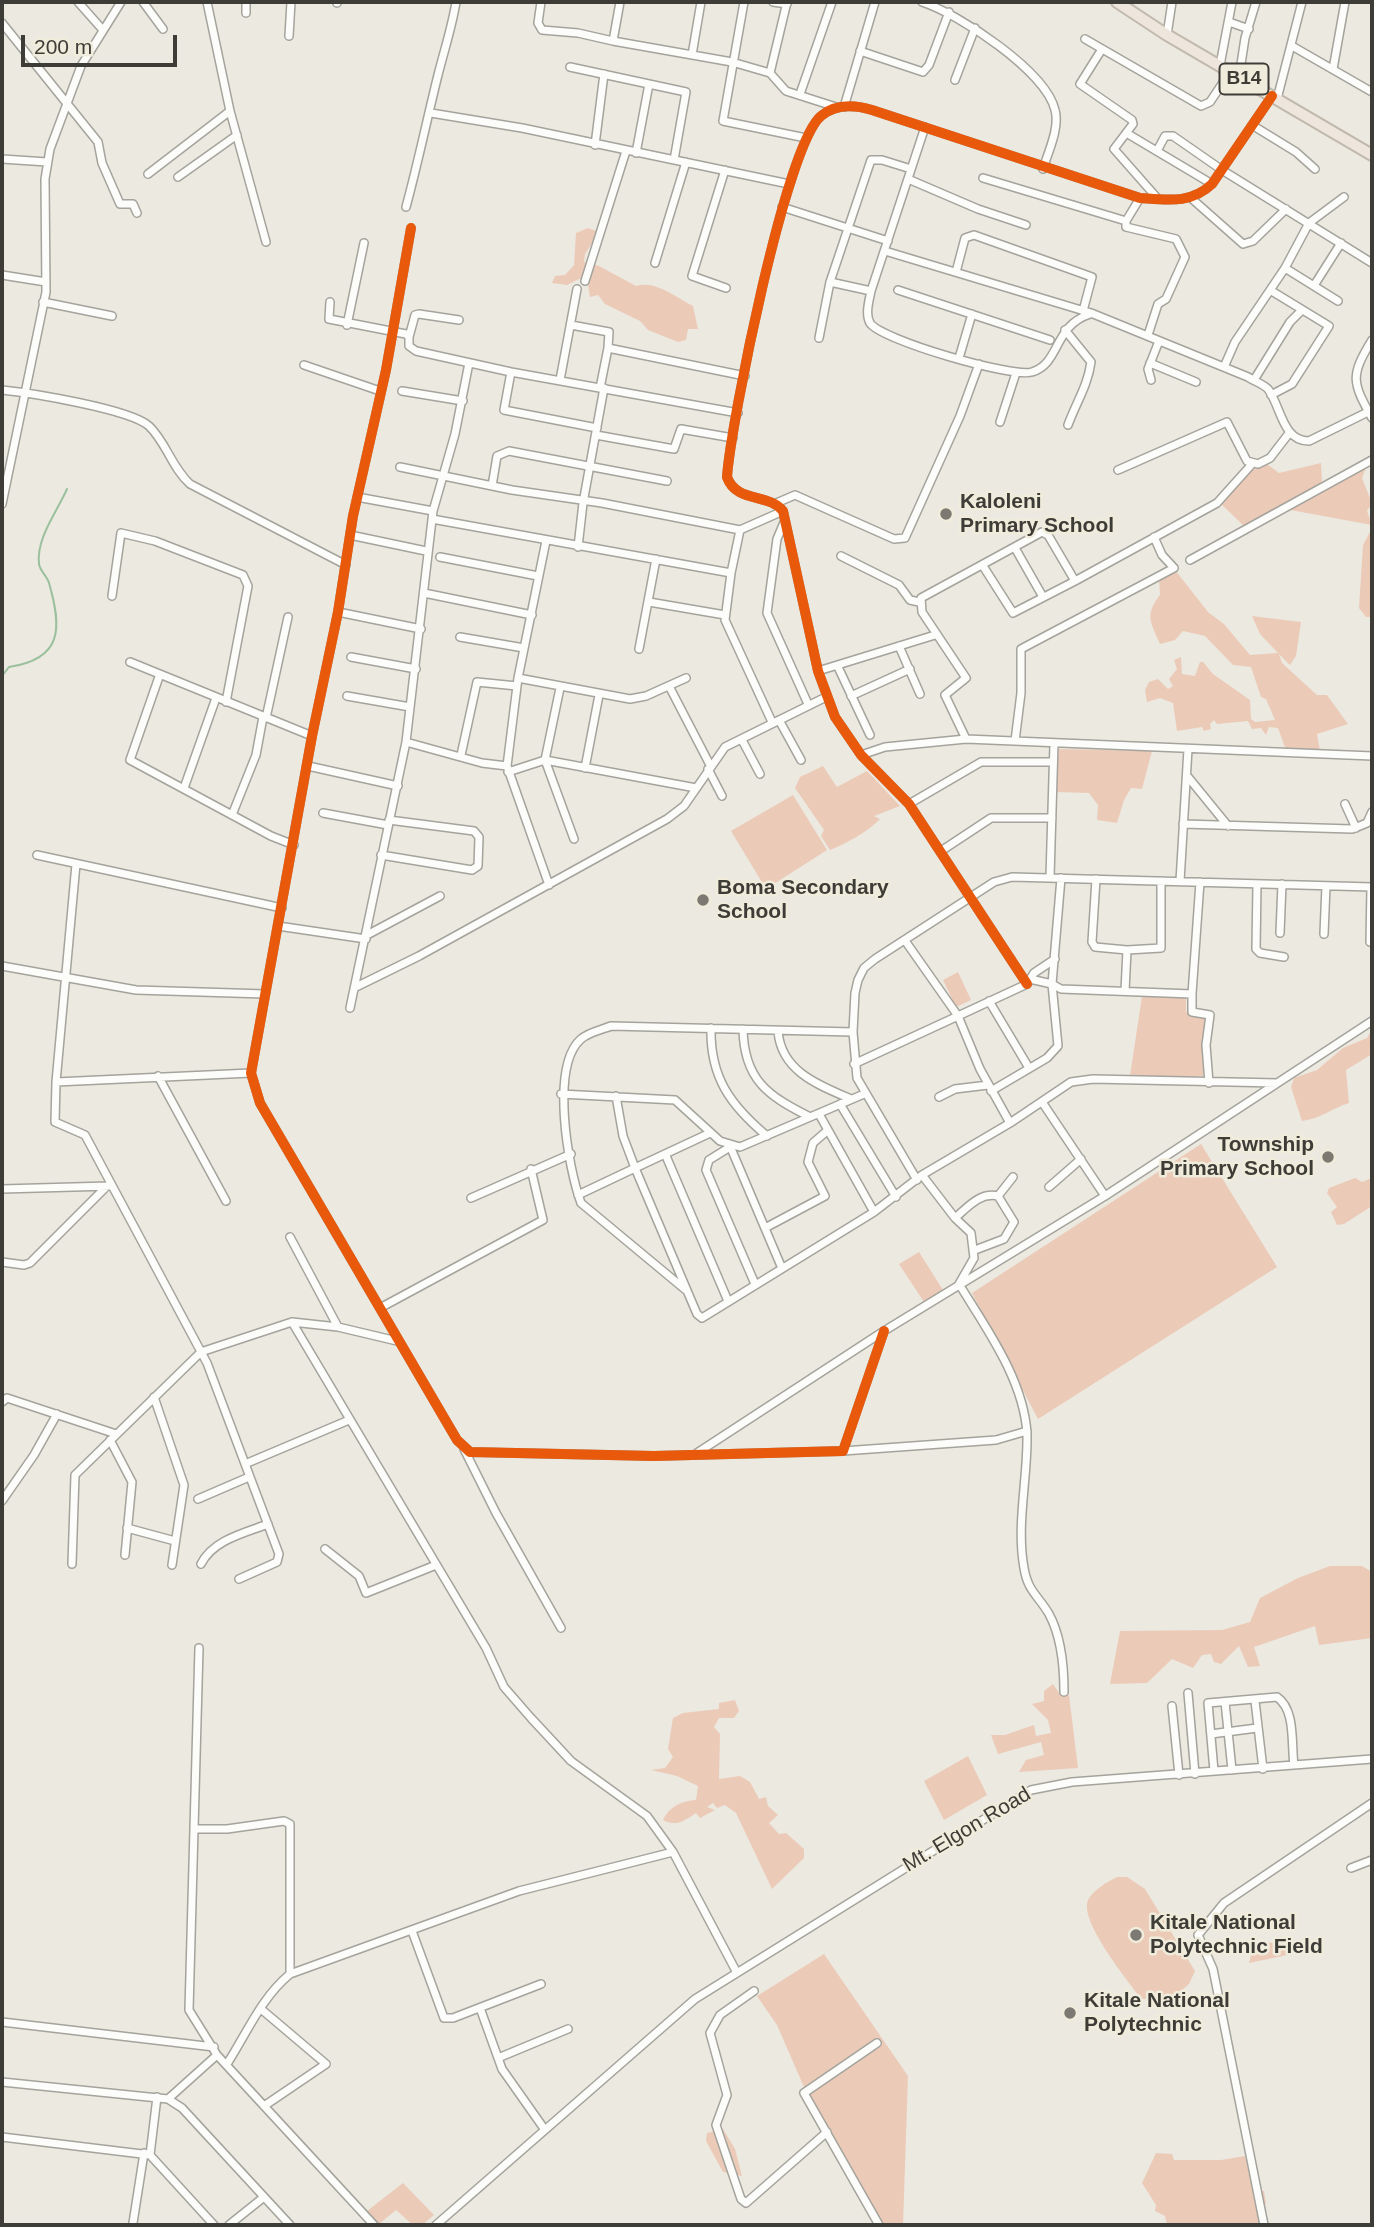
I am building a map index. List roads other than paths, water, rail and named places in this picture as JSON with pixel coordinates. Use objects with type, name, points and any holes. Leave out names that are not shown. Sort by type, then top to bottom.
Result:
[{"type":"highway","name":"B14","points":[[1117,2],[1167,35],[1372,155]]},
{"type":"street","points":[[78,2],[102,29]]},
{"type":"street","points":[[2,504],[46,282],[47,162],[65,104],[102,29],[121,2]]},
{"type":"street","points":[[143,2],[163,29]]},
{"type":"street","points":[[207,2],[230,111],[266,242]]},
{"type":"street","points":[[246,2],[246,13]]},
{"type":"street","points":[[289,36],[290,2]]},
{"type":"street","points":[[406,207],[456,2]]},
{"type":"street","points":[[541,2],[538,23],[542,30],[578,33],[732,62],[770,73],[779,86],[800,94],[841,107],[859,107],[925,127],[1043,169],[1140,198],[1158,199],[1192,198],[1212,184],[1252,125],[1275,98],[1292,46],[1302,2]]},
{"type":"street","points":[[613,41],[620,2]]},
{"type":"street","points":[[692,55],[701,2]]},
{"type":"street","points":[[744,2],[723,121],[806,138]]},
{"type":"street","points":[[770,73],[787,3],[773,2]]},
{"type":"street","points":[[800,94],[832,2]]},
{"type":"street","points":[[876,2],[841,107],[822,115],[806,138],[782,206],[727,468],[730,485],[748,496],[774,504],[784,516],[818,671],[826,697],[842,729],[861,755],[909,804],[1029,981],[1052,984],[1061,989],[1192,994]]},
{"type":"street","points":[[922,2],[949,12],[975,28],[1025,69],[1055,109],[1054,131],[1043,169]]},
{"type":"street","points":[[1167,35],[1172,2]]},
{"type":"street","points":[[1220,65],[1233,2]]},
{"type":"street","points":[[1085,39],[1201,106],[1210,102],[1234,74],[1256,2]]},
{"type":"street","points":[[1333,69],[1345,2]]},
{"type":"street","points":[[860,51],[923,72],[929,65],[949,12]]},
{"type":"street","points":[[1229,22],[1249,29]]},
{"type":"street","points":[[2,23],[26,49],[65,104],[101,147],[102,163],[120,204],[133,204],[136,213]]},
{"type":"street","points":[[955,80],[975,28]]},
{"type":"street","points":[[1292,46],[1372,92]]},
{"type":"street","points":[[1102,49],[1080,84],[1129,117],[1133,124],[1114,149],[1158,199]]},
{"type":"street","points":[[570,66],[686,93],[674,160]]},
{"type":"street","points":[[595,145],[604,74]]},
{"type":"street","points":[[636,153],[649,84]]},
{"type":"street","points":[[148,174],[230,111]]},
{"type":"street","points":[[431,113],[522,128],[789,184]]},
{"type":"street","points":[[1252,125],[1305,158],[1315,169]]},
{"type":"street","points":[[925,127],[871,291],[868,316],[877,329],[959,358],[1016,373],[1035,371],[1049,361],[1065,330],[1087,312],[1092,277],[974,235],[965,238],[956,272]]},
{"type":"street","points":[[1128,134],[1212,184]]},
{"type":"street","points":[[178,177],[237,135]]},
{"type":"street","points":[[1157,151],[1165,136],[1173,135],[1222,170],[1372,263]]},
{"type":"street","points":[[585,281],[626,151]]},
{"type":"street","points":[[2,159],[47,162]]},
{"type":"street","points":[[820,338],[830,282],[871,160],[882,160],[911,169]]},
{"type":"street","points":[[655,263],[686,162]]},
{"type":"street","points":[[725,170],[692,276],[726,288]]},
{"type":"street","points":[[982,178],[1126,221]]},
{"type":"street","points":[[908,179],[978,209],[1027,225]]},
{"type":"street","points":[[1224,367],[1235,342],[1285,268],[1309,223],[1344,197]]},
{"type":"street","points":[[1140,198],[1126,221],[1126,227],[1176,239],[1185,257],[1166,299],[1158,304],[1148,335]]},
{"type":"street","points":[[1192,198],[1243,244],[1253,241],[1286,209]]},
{"type":"street","points":[[782,206],[888,241]]},
{"type":"street","points":[[411,228],[357,497],[338,612],[312,736],[251,1073],[260,1103],[397,1341],[464,1448],[496,1513],[561,1628]]},
{"type":"street","points":[[347,325],[364,243]]},
{"type":"street","points":[[1315,285],[1341,243]]},
{"type":"street","points":[[886,251],[1087,312],[1254,380],[1271,395],[1290,432],[1301,440],[1309,441],[1371,413],[1354,382],[1356,365],[1369,353],[1372,340]]},
{"type":"street","points":[[1285,268],[1338,301]]},
{"type":"street","points":[[2,275],[46,282]]},
{"type":"street","points":[[830,282],[871,291]]},
{"type":"street","points":[[560,380],[577,289]]},
{"type":"street","points":[[898,290],[1050,340]]},
{"type":"street","points":[[1270,290],[1329,326],[1292,384],[1271,395]]},
{"type":"street","points":[[43,302],[112,316]]},
{"type":"street","points":[[330,302],[328,319],[409,337]]},
{"type":"street","points":[[1254,380],[1290,322],[1302,310]]},
{"type":"street","points":[[959,358],[972,314]]},
{"type":"street","points":[[459,320],[415,315],[409,346],[416,351],[511,372],[738,413]]},
{"type":"street","points":[[571,325],[609,332],[596,432],[583,503],[579,547]]},
{"type":"street","points":[[1065,330],[1091,362],[1086,388],[1079,395],[1068,425]]},
{"type":"street","points":[[1151,380],[1148,374],[1150,363],[1159,341]]},
{"type":"street","points":[[608,348],[745,376]]},
{"type":"street","points":[[350,1008],[406,742],[432,515],[463,401],[469,363]]},
{"type":"street","points":[[1150,363],[1196,382]]},
{"type":"street","points":[[774,504],[795,495],[894,539],[905,538],[960,416],[979,364]]},
{"type":"street","points":[[304,365],[380,391]]},
{"type":"street","points":[[511,372],[504,410],[674,449],[681,429],[733,438]]},
{"type":"street","points":[[1000,422],[1016,373]]},
{"type":"street","points":[[2,390],[63,398],[146,424],[182,477],[190,484],[346,565]]},
{"type":"street","points":[[402,391],[463,401]]},
{"type":"street","points":[[1118,470],[1227,422],[1247,461],[1252,464]]},
{"type":"street","points":[[983,566],[1010,611],[1017,612],[1217,503],[1252,464],[1270,458],[1290,432]]},
{"type":"street","points":[[492,486],[496,459],[504,452],[667,481]]},
{"type":"street","points":[[1190,560],[1372,460]]},
{"type":"street","points":[[400,467],[740,530],[784,516]]},
{"type":"street","points":[[357,497],[546,541],[731,573]]},
{"type":"street","points":[[784,516],[777,539],[767,613],[808,704]]},
{"type":"street","points":[[740,530],[731,573],[727,625],[775,721],[801,760]]},
{"type":"street","points":[[919,602],[926,595],[1046,532],[1075,581]]},
{"type":"street","points":[[112,596],[121,533],[155,541],[243,575],[248,586],[226,702]]},
{"type":"street","points":[[350,535],[426,551]]},
{"type":"street","points":[[1015,741],[1021,694],[1021,649],[1174,568],[1162,555],[1154,537]]},
{"type":"street","points":[[546,541],[518,682],[507,769],[549,885]]},
{"type":"street","points":[[1015,548],[1043,597]]},
{"type":"street","points":[[841,556],[900,585],[910,600],[919,602]]},
{"type":"street","points":[[440,557],[538,576]]},
{"type":"street","points":[[639,649],[656,559]]},
{"type":"street","points":[[424,593],[532,615]]},
{"type":"street","points":[[649,602],[726,615]]},
{"type":"street","points":[[919,602],[935,635],[966,678],[945,695],[966,739]]},
{"type":"street","points":[[338,612],[421,629]]},
{"type":"street","points":[[232,815],[256,755],[288,617]]},
{"type":"street","points":[[818,671],[935,635]]},
{"type":"street","points":[[460,637],[524,649]]},
{"type":"street","points":[[899,646],[920,694]]},
{"type":"street","points":[[351,657],[415,668]]},
{"type":"street","points":[[131,662],[312,736]]},
{"type":"street","points":[[838,667],[870,735]]},
{"type":"street","points":[[851,696],[910,669]]},
{"type":"street","points":[[160,674],[130,761],[294,845]]},
{"type":"street","points":[[461,755],[477,682],[518,682],[599,695],[639,698],[686,678]]},
{"type":"street","points":[[669,686],[722,796]]},
{"type":"street","points":[[560,688],[545,760],[574,839]]},
{"type":"street","points":[[585,768],[599,695]]},
{"type":"street","points":[[347,696],[410,707]]},
{"type":"street","points":[[356,987],[667,819],[684,806],[725,747],[826,697]]},
{"type":"street","points":[[184,788],[216,698]]},
{"type":"street","points":[[861,755],[885,747],[966,739],[1372,756]]},
{"type":"street","points":[[742,740],[760,774]]},
{"type":"street","points":[[406,742],[507,769],[545,760],[696,788]]},
{"type":"street","points":[[1050,877],[1054,744]]},
{"type":"street","points":[[1180,881],[1188,749]]},
{"type":"street","points":[[909,804],[973,764],[1052,762]]},
{"type":"street","points":[[308,766],[398,786]]},
{"type":"street","points":[[1187,776],[1228,826]]},
{"type":"street","points":[[1345,804],[1356,828]]},
{"type":"street","points":[[1183,824],[1356,828],[1367,823],[1372,811]]},
{"type":"street","points":[[323,813],[474,831],[479,837],[478,866],[472,870],[381,855]]},
{"type":"street","points":[[941,851],[991,818],[1052,818]]},
{"type":"street","points":[[37,855],[282,908]]},
{"type":"street","points":[[76,864],[63,978],[56,1124],[85,1135],[201,1352],[280,1559],[239,1579]]},
{"type":"street","points":[[959,1284],[974,1258],[971,1233],[920,1177],[863,1094],[855,1064],[853,1032],[855,993],[864,968],[970,897],[1006,877],[1371,887],[1370,942]]},
{"type":"street","points":[[939,1097],[955,1089],[989,1088],[1047,1058],[1058,1046],[1052,984],[1060,878]]},
{"type":"street","points":[[1096,879],[1095,947],[1127,950],[1161,948],[1161,881]]},
{"type":"street","points":[[1200,882],[1192,1012],[1210,1015],[1206,1045],[1209,1083]]},
{"type":"street","points":[[1257,884],[1256,949],[1261,953],[1284,957]]},
{"type":"street","points":[[1280,933],[1282,884]]},
{"type":"street","points":[[1324,934],[1326,886]]},
{"type":"street","points":[[278,926],[366,937],[440,896]]},
{"type":"street","points":[[906,942],[958,1016],[989,1088],[1010,1123]]},
{"type":"street","points":[[1125,991],[1127,950]]},
{"type":"street","points":[[855,1064],[1029,981],[1055,959]]},
{"type":"street","points":[[2,966],[136,989],[265,995]]},
{"type":"street","points":[[989,1001],[1029,1068]]},
{"type":"street","points":[[696,1453],[884,1331],[1105,1196],[1372,1021]]},
{"type":"street","points":[[688,1291],[586,1211],[578,1195],[561,1094],[566,1062],[575,1046],[591,1033],[611,1026],[853,1032]]},
{"type":"street","points":[[711,1028],[713,1065],[722,1087],[740,1114],[766,1136]]},
{"type":"street","points":[[743,1029],[744,1047],[754,1077],[782,1104],[810,1117]]},
{"type":"street","points":[[778,1031],[785,1058],[796,1070],[851,1100]]},
{"type":"street","points":[[56,1082],[251,1073]]},
{"type":"street","points":[[158,1076],[226,1201]]},
{"type":"street","points":[[616,1096],[623,1136],[635,1168],[699,1317],[874,1212],[920,1177],[1081,1079],[1277,1083]]},
{"type":"street","points":[[561,1094],[676,1100],[710,1133],[730,1146],[782,1266]]},
{"type":"street","points":[[755,1284],[706,1170],[709,1160],[730,1146],[748,1145],[863,1094]]},
{"type":"street","points":[[1042,1102],[1105,1196]]},
{"type":"street","points":[[839,1104],[896,1197]]},
{"type":"street","points":[[819,1114],[874,1212]]},
{"type":"street","points":[[765,1228],[825,1196],[808,1162],[813,1143],[828,1130]]},
{"type":"street","points":[[578,1195],[666,1156],[710,1133]]},
{"type":"street","points":[[471,1198],[531,1169],[571,1154]]},
{"type":"street","points":[[666,1156],[728,1301]]},
{"type":"street","points":[[1049,1187],[1080,1159]]},
{"type":"street","points":[[380,1308],[543,1220],[531,1169]]},
{"type":"street","points":[[955,1218],[982,1197],[998,1196],[1013,1177]]},
{"type":"street","points":[[2,1189],[110,1185]]},
{"type":"street","points":[[2,1262],[22,1265],[30,1263],[110,1185]]},
{"type":"street","points":[[975,1250],[1004,1239],[1014,1222],[998,1196]]},
{"type":"street","points":[[290,1237],[338,1327]]},
{"type":"street","points":[[959,1284],[1007,1368],[1021,1402],[1027,1431],[1023,1567],[1029,1591],[1049,1614],[1063,1663],[1064,1692]]},
{"type":"street","points":[[72,1564],[74,1478],[201,1352],[292,1322],[338,1327],[397,1341]]},
{"type":"street","points":[[292,1322],[486,1648],[505,1687],[571,1761],[647,1816],[673,1852],[736,1971]]},
{"type":"street","points":[[843,1451],[884,1331]]},
{"type":"street","points":[[154,1397],[184,1485],[172,1565]]},
{"type":"street","points":[[2,1402],[7,1398],[57,1414],[113,1437],[131,1478],[125,1555]]},
{"type":"street","points":[[2,1501],[57,1414]]},
{"type":"street","points":[[244,1464],[349,1420]]},
{"type":"street","points":[[464,1448],[477,1453],[654,1456],[843,1451],[996,1440],[1027,1431]]},
{"type":"street","points":[[198,1499],[249,1477]]},
{"type":"street","points":[[201,1564],[206,1553],[215,1546],[268,1524]]},
{"type":"street","points":[[127,1528],[175,1541]]},
{"type":"street","points":[[325,1549],[359,1576],[366,1592],[436,1565]]},
{"type":"street","points":[[199,1648],[189,2006],[216,2051],[374,2225]]},
{"type":"street","points":[[1188,1693],[1195,1774]]},
{"type":"street","points":[[1191,1704],[1277,1697],[1285,1704],[1289,1713],[1294,1765]]},
{"type":"street","points":[[1255,1700],[1263,1769]]},
{"type":"street","points":[[1225,1702],[1232,1770]]},
{"type":"street","points":[[1208,1703],[1214,1772]]},
{"type":"street","points":[[1172,1706],[1180,1775]]},
{"type":"street","points":[[1211,1734],[1257,1728]]},
{"type":"street","name":"Mt. Elgon Road","points":[[436,2225],[676,2014],[736,1971],[1031,1790],[1072,1782],[1372,1759]]},
{"type":"street","points":[[1264,2225],[1213,1969],[1198,1936],[1224,1903],[1372,1803]]},
{"type":"street","points":[[195,1829],[227,1829],[284,1821],[290,1824],[290,1974]]},
{"type":"street","points":[[227,2064],[261,2009],[264,1998],[290,1974],[519,1891],[673,1852]]},
{"type":"street","points":[[1351,1868],[1372,1860]]},
{"type":"street","points":[[412,1931],[444,2018],[453,2018],[541,1984]]},
{"type":"street","points":[[754,1991],[720,2015],[710,2033],[727,2095],[718,2114],[717,2133],[727,2151],[741,2199],[747,2203],[827,2132]]},
{"type":"street","points":[[480,2008],[498,2058],[517,2094],[545,2130]]},
{"type":"street","points":[[261,2009],[326,2064],[264,2106]]},
{"type":"street","points":[[2,2022],[216,2051]]},
{"type":"street","points":[[498,2058],[568,2029]]},
{"type":"street","points":[[877,2043],[804,2094],[879,2225]]},
{"type":"street","points":[[168,2099],[216,2051]]},
{"type":"street","points":[[2,2082],[168,2099],[182,2108],[290,2225]]},
{"type":"street","points":[[133,2223],[157,2097]]},
{"type":"street","points":[[2,2137],[147,2154],[214,2225]]},
{"type":"street","points":[[229,2225],[264,2197]]},
{"type":"waterway","points":[[2,676],[9,667],[40,657],[49,649],[54,639],[56,614],[48,580],[40,567],[39,554],[44,535],[67,489]]},
{"type":"place","name":"Kaloleni Primary School","points":[[946,514]]},
{"type":"place","name":"Boma Secondary School","points":[[703,900]]},
{"type":"place","name":"Township Primary School","points":[[1328,1157]]},
{"type":"place","name":"Kitale National Polytechnic Field","points":[[1136,1935]]},
{"type":"place","name":"Kitale National Polytechnic","points":[[1070,2013]]}]
